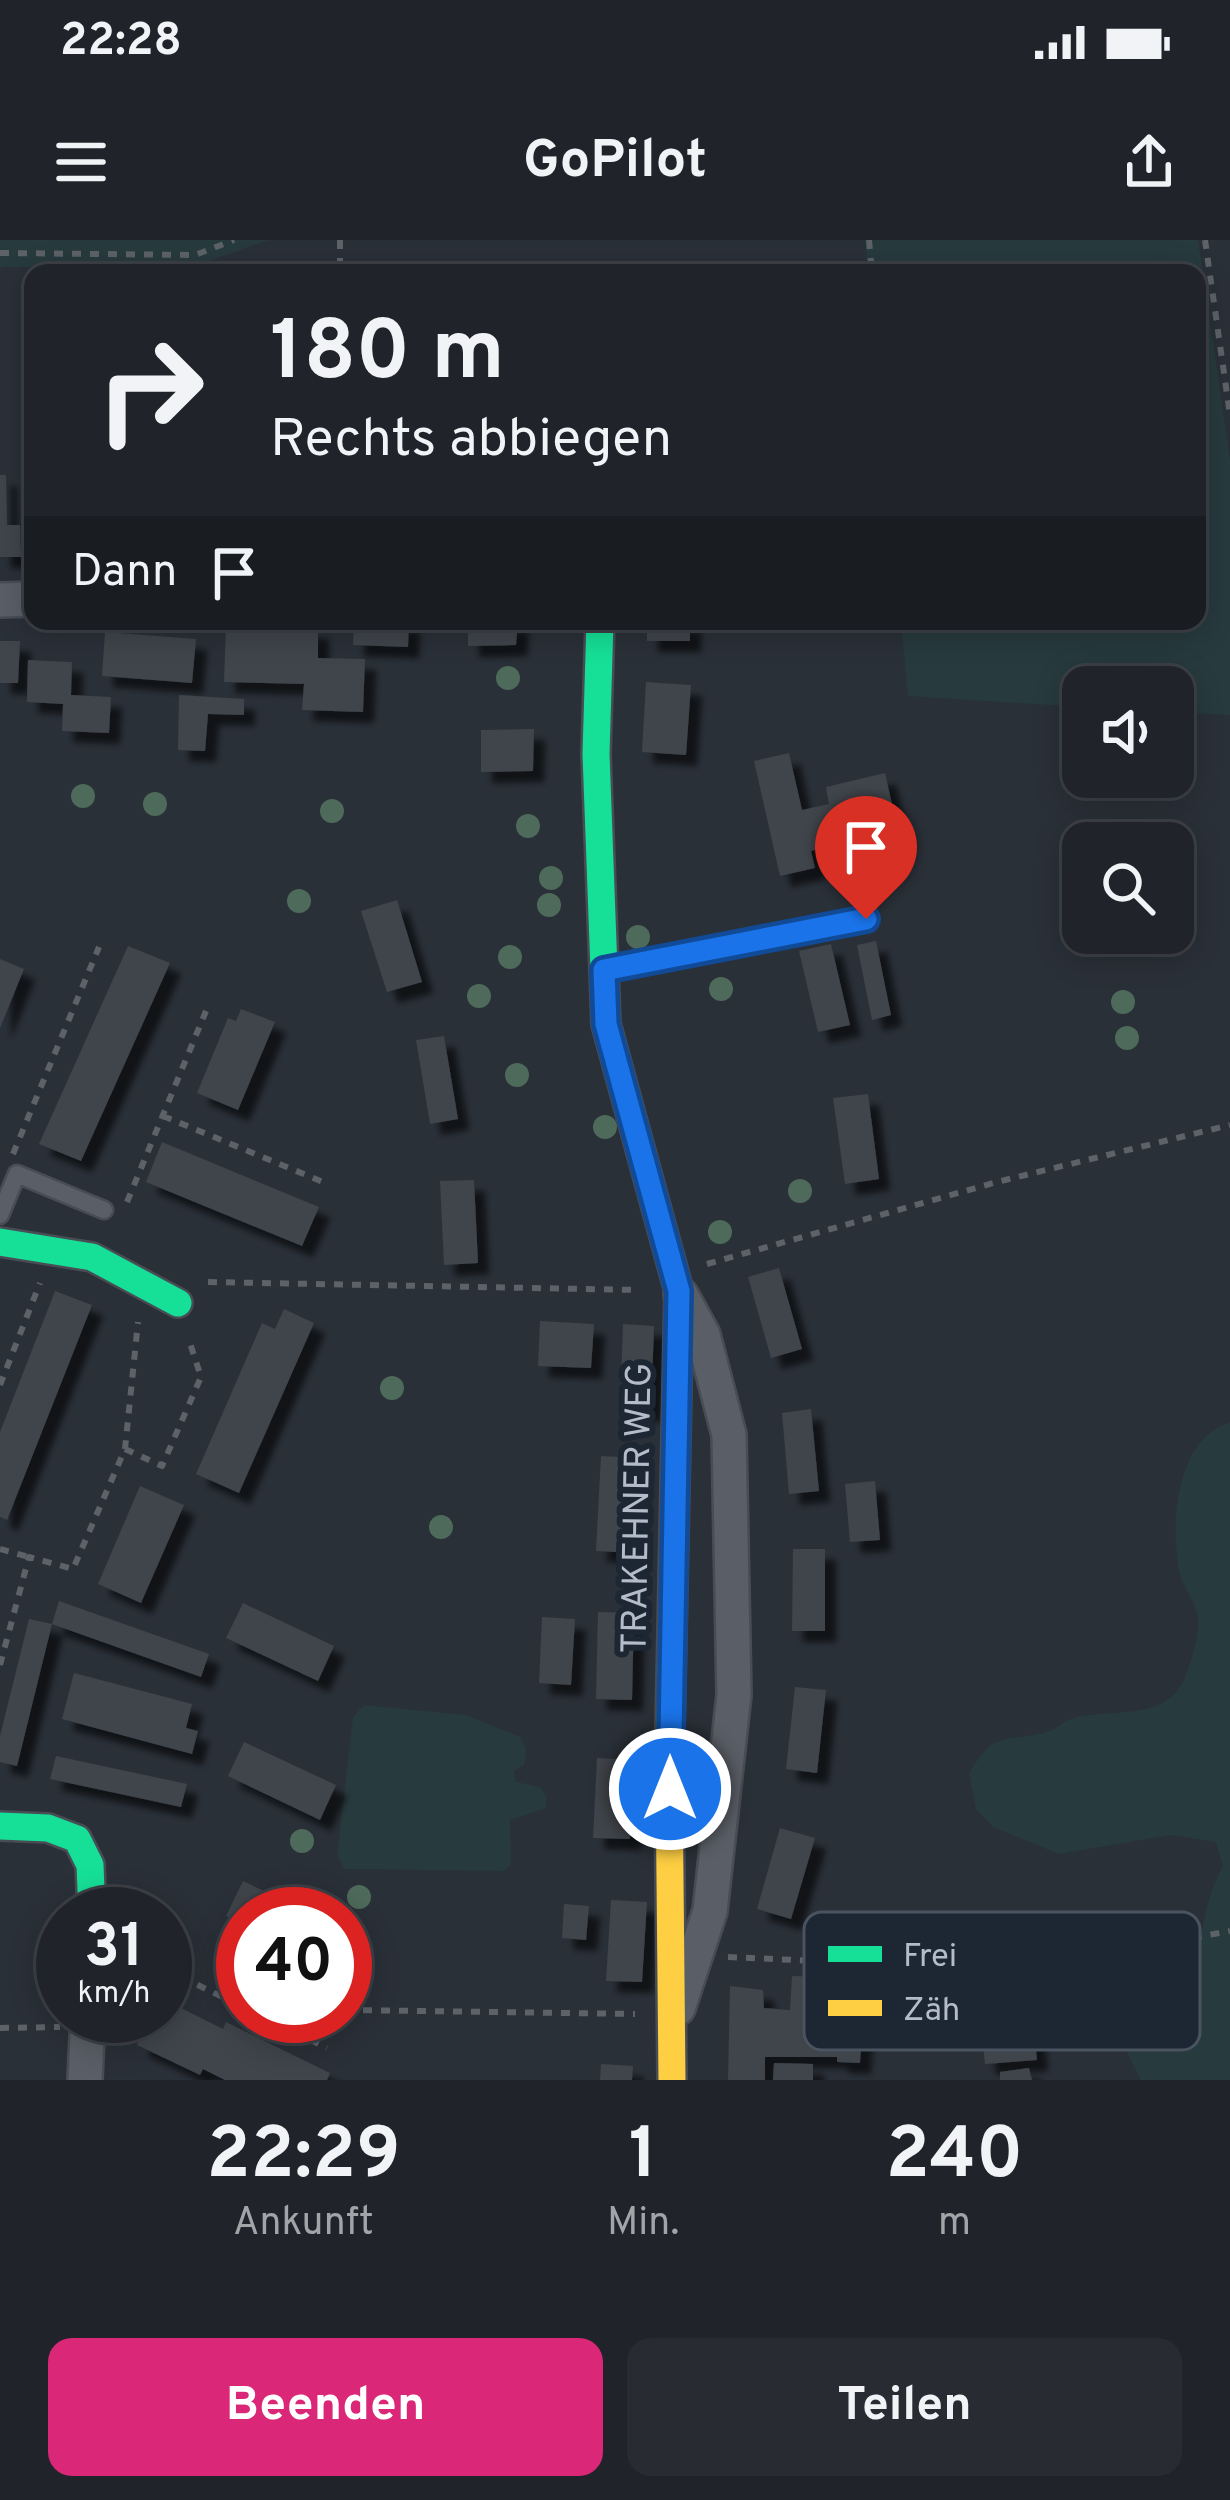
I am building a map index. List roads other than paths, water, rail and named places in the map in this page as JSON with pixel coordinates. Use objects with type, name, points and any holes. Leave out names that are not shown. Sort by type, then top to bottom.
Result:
[{"type":"street","name":"TRAKEHNER WEG","points":[[600,630],[596,754],[606,1024],[677,1282],[703,1335],[729,1435],[734,1695],[710,1911],[699,1955],[675,2015]]},
{"type":"street","points":[[0,1242],[54,1248],[109,1264],[178,1303]]},
{"type":"street","name":"TRAKEHNER WEG","points":[[672,2080],[669,1752],[677,1282]]},
{"type":"street","points":[[0,1826],[55,1826],[78,1837],[94,1863],[93,1887]]},
{"type":"street","points":[[85,2080],[87,2043]]},
{"type":"lane","points":[[604,970],[866,919]]},
{"type":"lane","points":[[0,1215],[17,1174],[104,1210]]}]
